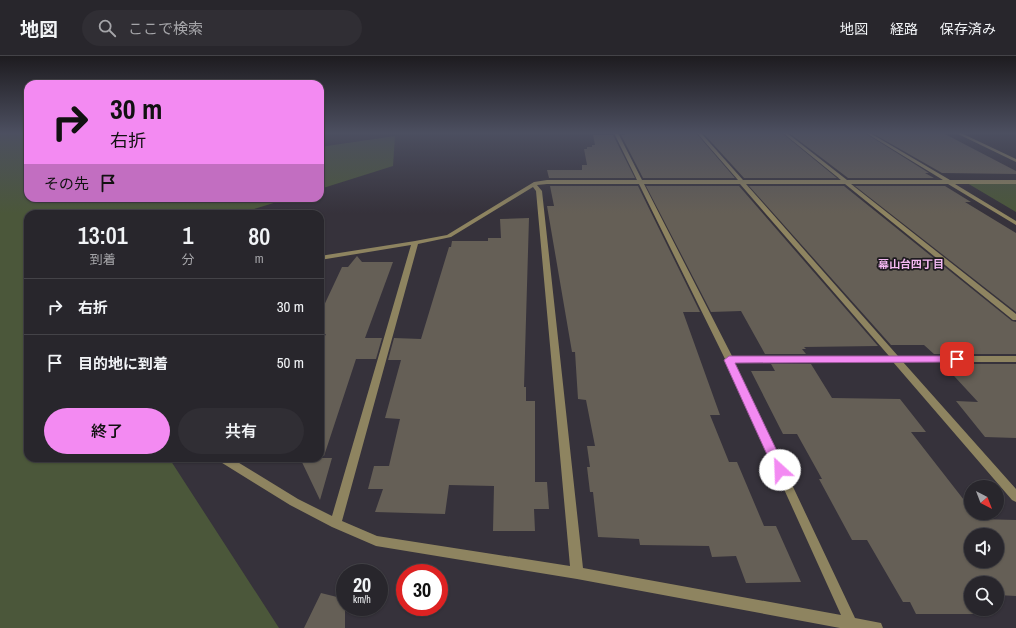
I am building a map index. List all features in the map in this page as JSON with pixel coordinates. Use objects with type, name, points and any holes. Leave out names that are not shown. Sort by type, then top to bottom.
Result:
[{"type":"street","points":[[630,160],[729,360],[851,623]]},
{"type":"street","points":[[722,160],[898,359],[1016,497]]},
{"type":"street","points":[[818,160],[1016,318]]},
{"type":"street","points":[[912,160],[1016,223]]},
{"type":"street","points":[[324,257],[449,236],[534,184],[547,182],[1016,182]]},
{"type":"street","points":[[534,184],[538,191],[577,572]]},
{"type":"street","points":[[336,524],[415,243]]},
{"type":"street","points":[[729,360],[1016,359]]},
{"type":"street","points":[[229,462],[294,502],[336,524],[376,541],[577,572],[876,628]]},
{"type":"green space","points":[[0,160],[24,160],[24,202],[277,202],[251,210],[24,210],[24,462],[172,462],[279,628],[0,628]]},
{"type":"green space","points":[[324,160],[393,160],[393,166],[324,188]]},
{"type":"green space","points":[[1016,182],[1016,212],[967,183]]},
{"type":"building","points":[[586,160],[626,160],[635,178],[549,178],[547,170],[582,170],[582,165],[587,165]]},
{"type":"building","points":[[634,160],[719,160],[735,178],[643,178]]},
{"type":"building","points":[[727,160],[815,160],[837,178],[744,178]]},
{"type":"building","points":[[824,160],[908,160],[929,173],[925,173],[934,178],[848,178]]},
{"type":"building","points":[[919,160],[994,160],[1016,171],[1016,174],[942,173]]},
{"type":"building","points":[[550,186],[638,186],[700,312],[683,312],[720,415],[710,415],[729,462],[737,462],[764,526],[776,526],[801,582],[746,583],[736,556],[712,557],[709,546],[640,545],[639,539],[598,537],[593,492],[590,492],[587,467],[590,467],[587,446],[595,446],[586,400],[578,399],[575,352],[572,352],[547,206],[554,206]]},
{"type":"building","points":[[646,186],[739,186],[878,346],[804,347],[806,349],[802,349],[806,354],[765,354],[741,311],[711,312]]},
{"type":"building","points":[[749,186],[844,186],[1012,321],[1016,322],[1016,354],[934,354],[924,345],[891,345]]},
{"type":"building","points":[[855,186],[945,186],[971,202],[965,202],[1016,233],[1016,312]]},
{"type":"building","points":[[529,218],[524,387],[526,387],[526,401],[535,401],[535,482],[547,482],[549,509],[534,509],[535,531],[493,531],[494,486],[449,485],[445,514],[375,512],[383,489],[368,489],[374,466],[389,466],[400,419],[385,418],[401,360],[388,360],[394,338],[421,339],[452,241],[488,241],[488,238],[501,238],[500,219]]},
{"type":"building","points":[[357,256],[362,262],[393,262],[365,338],[382,338],[376,359],[356,359],[324,456],[324,338],[326,334],[324,334],[324,305],[342,267],[348,267]]},
{"type":"building","points":[[771,364],[811,364],[832,398],[900,399],[926,432],[911,432],[964,500],[964,520],[1016,520],[1016,596],[1004,595],[1004,576],[964,576],[964,614],[916,614],[910,602],[903,602],[867,540],[852,540],[819,479],[822,479],[797,434],[783,434],[751,371],[775,371]]},
{"type":"building","points":[[943,364],[1016,364],[1016,438],[985,437],[956,401],[978,402]]},
{"type":"building","points":[[324,458],[332,458],[320,500],[302,462],[324,462]]},
{"type":"building","points":[[321,593],[336,597],[336,616],[345,616],[345,628],[304,628]]},
{"type":"district","name":"幕山台四丁目","points":[[911,264]]},
{"type":"route","points":[[780,470],[729,360],[957,359]]}]
